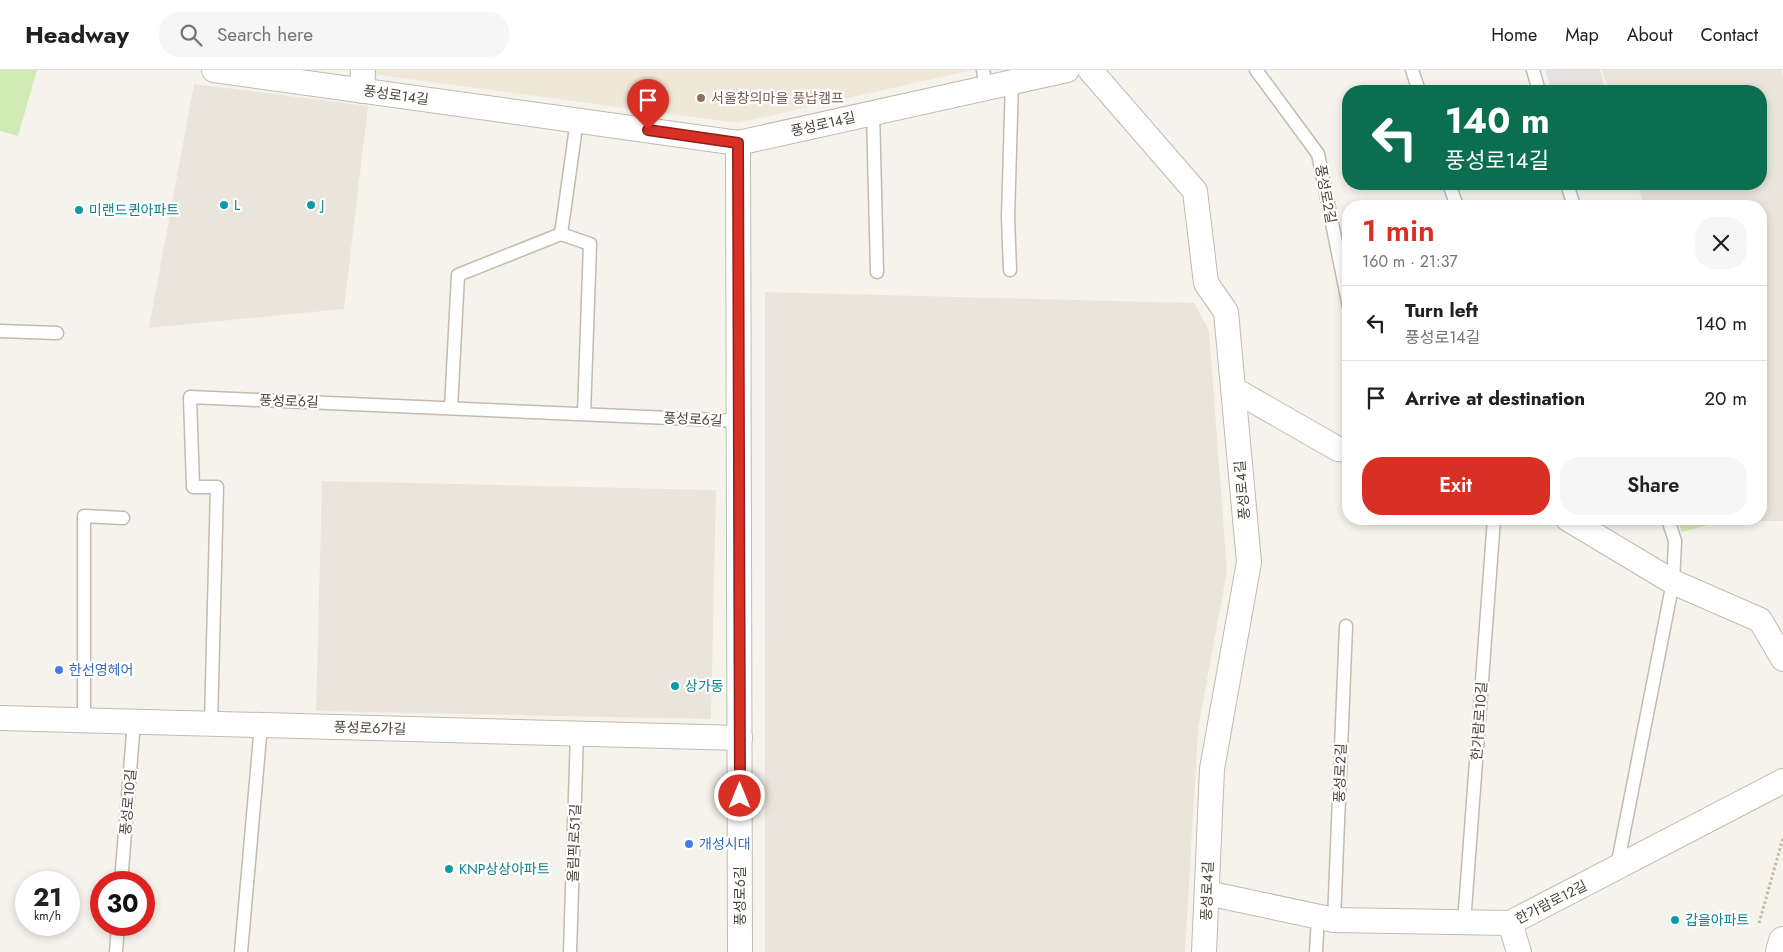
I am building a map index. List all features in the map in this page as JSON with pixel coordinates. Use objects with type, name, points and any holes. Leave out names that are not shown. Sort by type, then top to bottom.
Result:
[{"type":"street","name":"풍성로14길","points":[[214,70],[363,80],[577,120],[738,143],[873,112],[985,79],[1012,82],[1067,70]]},
{"type":"street","name":"풍성로4길","points":[[1090,70],[1195,192],[1206,283],[1226,312],[1249,562],[1212,769],[1204,952]]},
{"type":"street","name":"풍성로6길","points":[[738,143],[740,952]]},
{"type":"street","points":[[1233,388],[1338,449],[1342,449]]},
{"type":"street","points":[[1578,525],[1673,582],[1760,620],[1783,659]]},
{"type":"street","name":"풍성로6가길","points":[[0,718],[740,738]]},
{"type":"street","name":"한가람로12길","points":[[1207,893],[1326,919],[1510,923],[1783,781]]},
{"type":"street","points":[[1510,923],[1519,952]]},
{"type":"street","points":[[1780,952],[1783,941]]},
{"type":"lane","name":"풍성로2길","points":[[1256,70],[1318,154],[1342,273]]},
{"type":"lane","points":[[1412,70],[1417,85]]},
{"type":"lane","points":[[1533,70],[1537,85]]},
{"type":"lane","points":[[1010,270],[1008,217],[1012,82]]},
{"type":"lane","points":[[873,112],[877,272]]},
{"type":"lane","points":[[561,234],[577,120]]},
{"type":"lane","points":[[451,408],[458,275],[561,234],[590,244],[584,414]]},
{"type":"lane","points":[[0,331],[57,333]]},
{"type":"lane","name":"풍성로6길","points":[[211,724],[216,487],[193,487],[190,397],[739,421]]},
{"type":"lane","points":[[84,720],[84,516],[122,518]]},
{"type":"lane","name":"한가람로10길","points":[[1464,923],[1494,525]]},
{"type":"lane","points":[[1617,868],[1673,582],[1675,541],[1670,525]]},
{"type":"lane","name":"풍성로2길","points":[[1316,952],[1326,919],[1346,626]]},
{"type":"lane","name":"풍성로10길","points":[[122,871],[134,722]]},
{"type":"lane","points":[[241,952],[262,725]]},
{"type":"lane","name":"올림픽로51길","points":[[570,952],[577,734]]},
{"type":"lane","points":[[116,952],[117,936]]},
{"type":"path","points":[[1758,926],[1783,838]]},
{"type":"shaded area","name":"서울창의마을 풍납캠프","points":[[373,70],[972,70],[738,123],[372,74]]},
{"type":"shaded area","points":[[1545,70],[1600,70],[1604,85],[1550,85]]},
{"type":"shaded area","points":[[1602,70],[1782,70],[1783,521],[1767,521],[1767,200],[1642,200],[1639,190],[1767,190],[1767,85],[1607,85]]},
{"type":"shaded area","points":[[194,84],[368,106],[344,309],[149,328]]},
{"type":"shaded area","points":[[765,292],[1194,303],[1209,331],[1227,571],[1198,729],[1185,952],[765,952]]},
{"type":"shaded area","points":[[322,481],[716,490],[711,719],[316,711]]},
{"type":"green space","points":[[0,70],[37,70],[18,136],[0,131]]},
{"type":"green space","points":[[1680,525],[1708,525],[1682,532]]},
{"type":"place","name":"서울창의마을 풍납캠프","points":[[701,98]]},
{"type":"place","name":"L","points":[[224,205]]},
{"type":"place","name":"J","points":[[311,205]]},
{"type":"place","name":"미랜드퀸아파트","points":[[79,210]]},
{"type":"place","name":"한선영헤어","points":[[59,670]]},
{"type":"place","name":"상가동","points":[[675,686]]},
{"type":"place","name":"개성시대","points":[[689,844]]},
{"type":"place","name":"KNP상상아파트","points":[[449,869]]},
{"type":"place","name":"갑을아파트","points":[[1675,920]]},
{"type":"route","points":[[648,130],[738,143],[740,796]]}]
